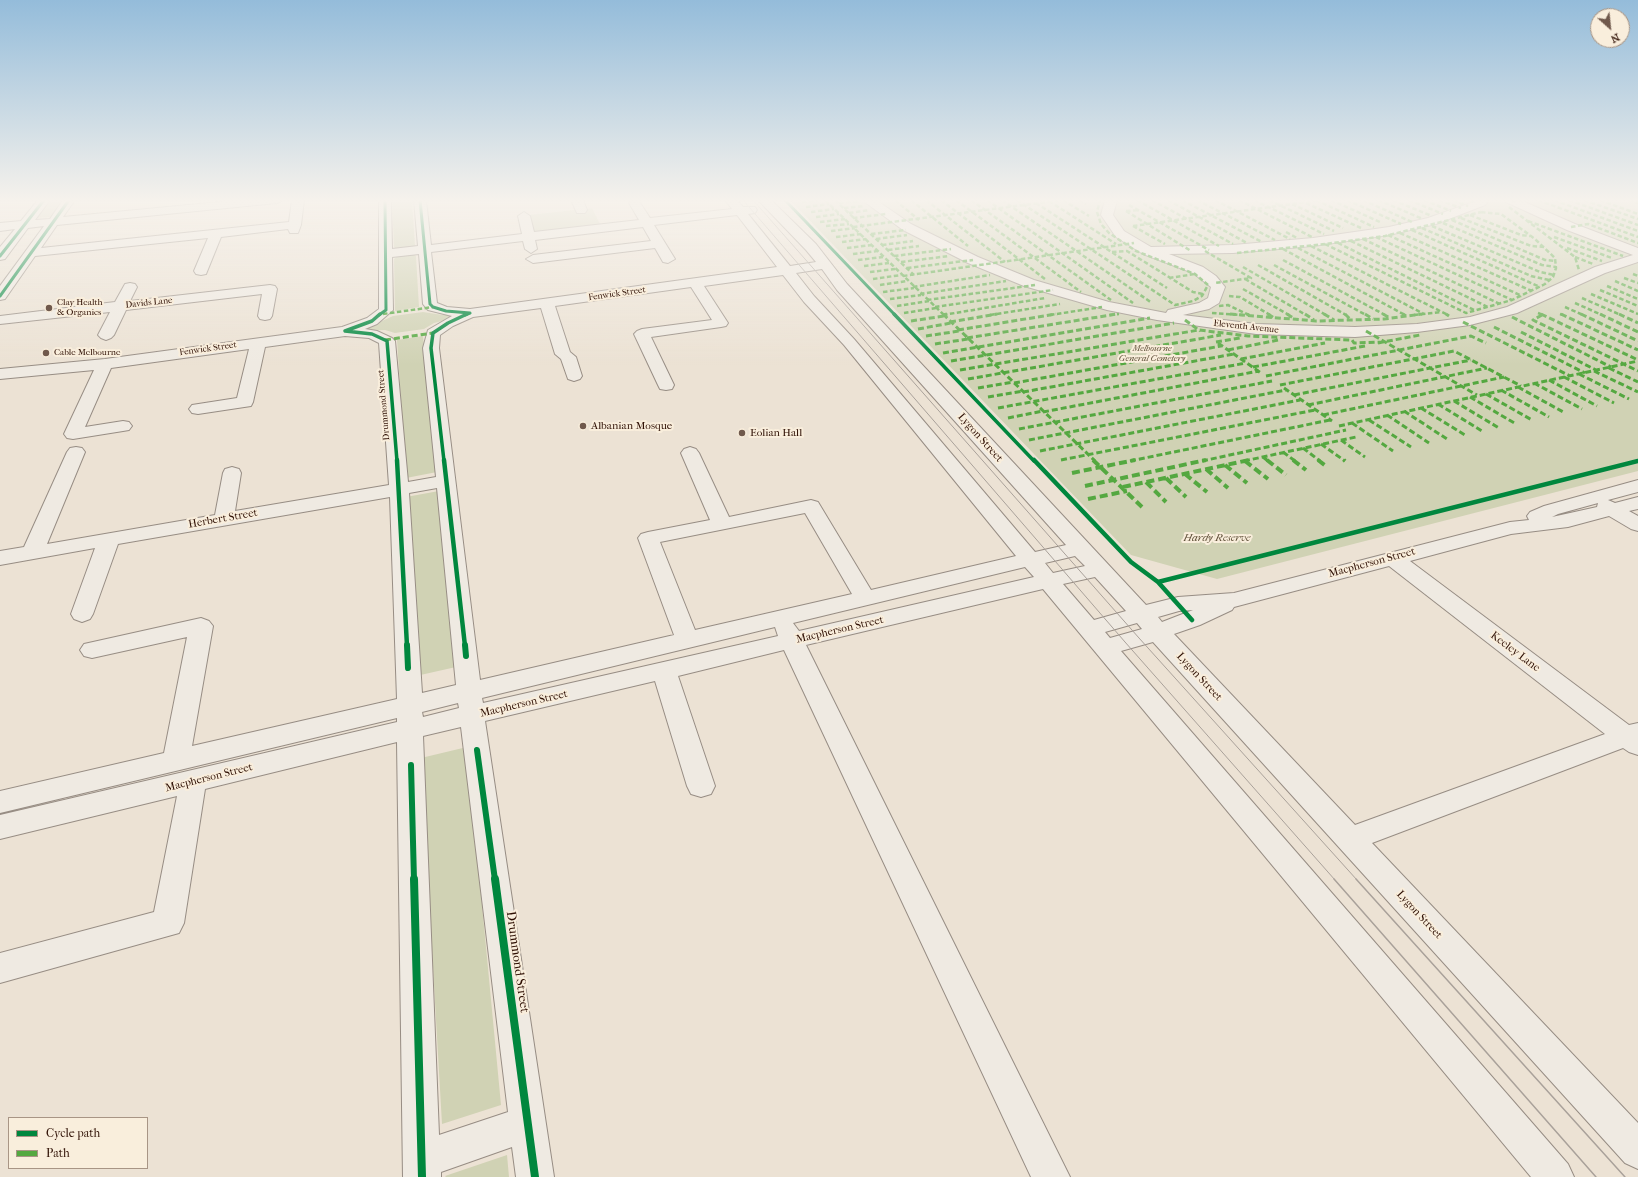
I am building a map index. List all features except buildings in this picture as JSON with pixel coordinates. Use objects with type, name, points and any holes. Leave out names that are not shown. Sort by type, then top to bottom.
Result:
[{"type":"street","points":[[0,296],[30,255]]},
{"type":"street","points":[[201,271],[207,255]]},
{"type":"street","points":[[345,331],[372,321],[383,314],[386,310],[385,255]]},
{"type":"street","points":[[426,255],[430,304],[433,307],[446,311],[470,314]]},
{"type":"street","points":[[533,255],[535,264],[592,255]]},
{"type":"street","points":[[666,255],[668,259]]},
{"type":"street","points":[[775,255],[809,299],[849,342],[1030,560],[1555,1177]]},
{"type":"street","name":"Lygon Street","points":[[817,255],[852,298],[1100,570],[1638,1150]]},
{"type":"street","name":"Eleventh Avenue","points":[[965,255],[1029,283],[1107,306],[1157,316],[1226,326],[1286,331],[1361,332],[1446,325],[1512,310],[1600,270],[1638,258]]},
{"type":"street","points":[[1157,316],[1204,306],[1214,300],[1218,287],[1212,279],[1198,270],[1158,255]]},
{"type":"street","name":"Fenwick Street","points":[[470,314],[826,265]]},
{"type":"street","points":[[666,385],[642,334],[721,323],[695,283]]},
{"type":"street","points":[[106,335],[130,287]]},
{"type":"street","name":"Davids Lane","points":[[0,320],[270,289],[265,316]]},
{"type":"street","points":[[547,304],[563,354],[568,357],[574,376]]},
{"type":"street","name":"Drummond Street","points":[[470,314],[448,322],[432,335],[431,348],[472,716],[535,1177]]},
{"type":"street","name":"Fenwick Street","points":[[0,374],[105,364],[345,331]]},
{"type":"street","name":"Drummond Street","points":[[345,331],[372,334],[387,341],[399,489],[410,718],[422,1169]]},
{"type":"street","points":[[198,409],[245,402],[258,342]]},
{"type":"street","points":[[105,364],[73,434],[123,426]]},
{"type":"street","name":"Fenwick Street","points":[[0,380],[71,368]]},
{"type":"street","points":[[32,553],[76,452]]},
{"type":"street","points":[[690,453],[722,524]]},
{"type":"street","points":[[224,519],[232,473]]},
{"type":"street","name":"Herbert Street","points":[[0,558],[446,480]]},
{"type":"street","name":"Macpherson Street","points":[[1510,528],[1551,510],[1593,498],[1636,492]]},
{"type":"street","name":"Macpherson Street","points":[[1097,638],[1150,623],[1192,620],[1234,600],[1510,528],[1568,521],[1612,510],[1636,492]]},
{"type":"street","points":[[1593,498],[1638,525]]},
{"type":"street","points":[[687,639],[648,538],[811,506],[865,598]]},
{"type":"street","points":[[82,614],[109,539]]},
{"type":"street","name":"Macpherson Street","points":[[410,718],[472,716],[664,671],[786,629],[865,598],[1080,548]]},
{"type":"street","name":"Keeley Lane","points":[[1392,558],[1634,738]]},
{"type":"street","name":"Macpherson Street","points":[[0,827],[185,771],[410,718],[470,691],[687,639],[786,629],[1049,582],[1100,570]]},
{"type":"street","points":[[0,968],[168,923],[201,626],[92,650]]},
{"type":"street","points":[[786,629],[1051,1177]]},
{"type":"street","points":[[664,671],[700,786]]},
{"type":"street","points":[[1349,840],[1634,738]]},
{"type":"street","name":"Macpherson Street","points":[[0,802],[185,771]]},
{"type":"street","points":[[422,1169],[528,1123]]},
{"type":"green space","name":"Melbourne General Cemetery","points":[[843,255],[1638,255],[1638,471],[1217,579],[1131,555]]},
{"type":"green space","points":[[398,256],[416,256],[419,307],[395,311],[394,259]]},
{"type":"green space","points":[[423,312],[443,315],[457,313],[458,317],[434,323],[424,329],[395,333],[385,330],[360,331],[393,316]]},
{"type":"green space","points":[[423,336],[437,472],[406,478],[397,340]]},
{"type":"green space","points":[[439,491],[456,667],[416,676],[406,497]]},
{"type":"green space","points":[[467,747],[501,1105],[442,1124],[421,758]]},
{"type":"green space","points":[[507,1155],[509,1177],[445,1176]]},
{"type":"tram line","points":[[790,255],[1125,642],[1335,880]]},
{"type":"tram line","points":[[801,255],[1139,638],[1357,880]]},
{"type":"tram line","points":[[1334,879],[1596,1177]]},
{"type":"tram line","points":[[1356,879],[1625,1177]]},
{"type":"marked path","points":[[882,255],[1142,507]]},
{"type":"marked path","points":[[893,255],[914,275]]},
{"type":"marked path","points":[[894,256],[903,255]]},
{"type":"marked path","points":[[996,255],[1005,262]]},
{"type":"marked path","points":[[1013,255],[1045,279]]},
{"type":"marked path","points":[[1031,255],[1081,292]]},
{"type":"marked path","points":[[1048,255],[1111,300]]},
{"type":"marked path","points":[[903,276],[1051,255]]},
{"type":"marked path","points":[[1065,255],[1133,303]]},
{"type":"marked path","points":[[1082,255],[1152,303]]},
{"type":"marked path","points":[[1100,255],[1175,305],[1193,301],[1202,296],[1208,285],[1195,274],[1146,255]]},
{"type":"marked path","points":[[1116,255],[1167,288]]},
{"type":"marked path","points":[[1133,255],[1193,292],[1203,294]]},
{"type":"marked path","points":[[1212,255],[1251,278],[1215,283]]},
{"type":"marked path","points":[[1294,255],[1406,316]]},
{"type":"marked path","points":[[1311,255],[1424,314]]},
{"type":"marked path","points":[[1329,255],[1449,316]]},
{"type":"marked path","points":[[1347,255],[1466,313],[1512,300],[1545,284],[1553,277],[1556,268],[1555,258],[1552,255]]},
{"type":"marked path","points":[[1362,255],[1476,311]]},
{"type":"marked path","points":[[1380,255],[1488,307]]},
{"type":"marked path","points":[[1397,255],[1500,304]]},
{"type":"marked path","points":[[1415,255],[1512,300]]},
{"type":"marked path","points":[[1432,255],[1522,296]]},
{"type":"marked path","points":[[1450,255],[1532,291]]},
{"type":"marked path","points":[[1468,255],[1540,287]]},
{"type":"marked path","points":[[1483,255],[1531,276],[1549,280]]},
{"type":"marked path","points":[[1500,255],[1540,272],[1554,275]]},
{"type":"marked path","points":[[1518,255],[1542,265],[1556,267]]},
{"type":"marked path","points":[[1533,255],[1545,260],[1556,261]]},
{"type":"marked path","points":[[1572,255],[1575,257],[1579,270]]},
{"type":"marked path","points":[[1586,255],[1602,261]]},
{"type":"marked path","points":[[1604,255],[1612,258]]},
{"type":"marked path","points":[[901,262],[949,256]]},
{"type":"marked path","points":[[858,260],[883,257]]},
{"type":"marked path","points":[[1575,257],[1593,264]]},
{"type":"marked path","points":[[907,268],[973,260]]},
{"type":"marked path","points":[[1283,260],[1390,318]]},
{"type":"marked path","points":[[864,266],[889,263]]},
{"type":"marked path","points":[[1258,265],[1346,315],[1351,320]]},
{"type":"marked path","points":[[1274,265],[1373,319]]},
{"type":"marked path","points":[[1243,267],[1334,320]]},
{"type":"marked path","points":[[870,272],[895,269]]},
{"type":"marked path","points":[[1169,278],[1195,274]]},
{"type":"marked path","points":[[1633,274],[1638,276]]},
{"type":"marked path","points":[[873,279],[901,275]]},
{"type":"marked path","points":[[913,287],[990,275]]},
{"type":"marked path","points":[[1624,278],[1638,283]]},
{"type":"marked path","points":[[1245,279],[1314,320]]},
{"type":"marked path","points":[[880,285],[907,281]]},
{"type":"marked path","points":[[920,294],[1006,281]]},
{"type":"marked path","points":[[1615,281],[1638,291]]},
{"type":"marked path","points":[[927,300],[1035,285]]},
{"type":"marked path","points":[[1607,286],[1638,299]]},
{"type":"marked path","points":[[883,292],[914,288]]},
{"type":"marked path","points":[[1243,289],[1295,319]]},
{"type":"marked path","points":[[935,307],[1053,290]]},
{"type":"marked path","points":[[1600,290],[1638,306]]},
{"type":"marked path","points":[[1591,294],[1638,314]]},
{"type":"marked path","points":[[890,299],[921,295]]},
{"type":"marked path","points":[[1229,296],[1240,297],[1274,318]]},
{"type":"marked path","points":[[943,315],[1045,298]]},
{"type":"marked path","points":[[1582,298],[1638,323]]},
{"type":"marked path","points":[[897,306],[929,301]]},
{"type":"marked path","points":[[1575,303],[1638,332]]},
{"type":"marked path","points":[[950,322],[1060,304]]},
{"type":"marked path","points":[[1219,306],[1228,305],[1250,316]]},
{"type":"marked path","points":[[383,314],[433,307]]},
{"type":"marked path","points":[[958,330],[1102,307]]},
{"type":"marked path","points":[[1565,307],[1638,341]]},
{"type":"marked path","points":[[904,313],[936,308]]},
{"type":"marked path","points":[[1212,313],[1316,321],[1384,319],[1441,312]]},
{"type":"marked path","points":[[1538,313],[1638,360]]},
{"type":"marked path","points":[[967,338],[1119,314]]},
{"type":"marked path","points":[[1560,314],[1638,350]]},
{"type":"marked path","points":[[1542,315],[1533,320],[1638,371]]},
{"type":"marked path","points":[[911,321],[944,316]]},
{"type":"marked path","points":[[1512,317],[1611,367]]},
{"type":"marked path","points":[[943,353],[1150,318]]},
{"type":"marked path","points":[[1185,320],[1200,331]]},
{"type":"marked path","points":[[1463,322],[1570,376]]},
{"type":"marked path","points":[[918,329],[951,323]]},
{"type":"marked path","points":[[951,361],[1174,323]]},
{"type":"marked path","points":[[1494,327],[1585,373]]},
{"type":"marked path","points":[[960,370],[1199,330],[1248,336],[1352,340],[1354,343],[1382,342]]},
{"type":"marked path","points":[[926,336],[959,331]]},
{"type":"marked path","points":[[1366,331],[1477,395]]},
{"type":"marked path","points":[[1521,332],[1596,370]]},
{"type":"marked path","points":[[385,340],[433,333]]},
{"type":"marked path","points":[[968,379],[1221,335]]},
{"type":"marked path","points":[[1378,343],[1420,335]]},
{"type":"marked path","points":[[1266,376],[1471,336],[1486,343]]},
{"type":"marked path","points":[[1216,342],[1240,338]]},
{"type":"marked path","points":[[935,344],[968,339]]},
{"type":"marked path","points":[[1228,350],[1278,340]]},
{"type":"marked path","points":[[1218,343],[1261,373]]},
{"type":"marked path","points":[[1241,359],[1325,343]]},
{"type":"marked path","points":[[1014,383],[1221,346]]},
{"type":"marked path","points":[[1253,367],[1365,346]]},
{"type":"marked path","points":[[1280,385],[1454,351],[1521,386]]},
{"type":"marked path","points":[[1023,392],[1234,354]]},
{"type":"marked path","points":[[1294,395],[1471,360]]},
{"type":"marked path","points":[[1339,426],[1638,361]]},
{"type":"marked path","points":[[998,408],[1246,363]]},
{"type":"marked path","points":[[1308,405],[1487,368]]},
{"type":"marked path","points":[[1609,368],[1638,382]]},
{"type":"marked path","points":[[1043,412],[1259,371]]},
{"type":"marked path","points":[[1594,371],[1638,392]]},
{"type":"marked path","points":[[1579,374],[1629,399]]},
{"type":"marked path","points":[[1323,415],[1504,377]]},
{"type":"marked path","points":[[1564,377],[1614,403]]},
{"type":"marked path","points":[[1549,380],[1597,406]]},
{"type":"marked path","points":[[1019,429],[1272,381]]},
{"type":"marked path","points":[[978,388],[1013,382]]},
{"type":"marked path","points":[[1534,383],[1582,409]]},
{"type":"marked path","points":[[1518,387],[1565,413]]},
{"type":"marked path","points":[[1284,388],[1332,421]]},
{"type":"marked path","points":[[1029,440],[1286,390]]},
{"type":"marked path","points":[[1501,390],[1549,417]]},
{"type":"marked path","points":[[988,397],[1023,391]]},
{"type":"marked path","points":[[1486,394],[1532,420]]},
{"type":"marked path","points":[[1470,397],[1516,424]]},
{"type":"marked path","points":[[1040,451],[1300,400]]},
{"type":"marked path","points":[[1454,401],[1499,428]]},
{"type":"marked path","points":[[1438,404],[1482,431]]},
{"type":"marked path","points":[[1421,408],[1465,435]]},
{"type":"marked path","points":[[1061,460],[1315,410]]},
{"type":"marked path","points":[[1008,418],[1043,411]]},
{"type":"marked path","points":[[1404,411],[1447,439]]},
{"type":"marked path","points":[[1387,415],[1429,443]]},
{"type":"marked path","points":[[1072,473],[1330,420]]},
{"type":"marked path","points":[[1369,420],[1411,447]]},
{"type":"marked path","points":[[1352,423],[1393,451]]},
{"type":"marked path","points":[[1085,486],[1346,430]]},
{"type":"marked path","points":[[1123,487],[1356,437]]},
{"type":"marked path","points":[[1341,440],[1365,457]]},
{"type":"marked path","points":[[1321,444],[1345,461]]},
{"type":"marked path","points":[[1303,448],[1326,466]]},
{"type":"marked path","points":[[1283,452],[1306,470]]},
{"type":"marked path","points":[[1263,457],[1286,475]]},
{"type":"marked path","points":[[1245,461],[1268,479]]},
{"type":"marked path","points":[[1225,465],[1247,483]]},
{"type":"marked path","points":[[1206,469],[1228,488]]},
{"type":"marked path","points":[[1185,474],[1207,492]]},
{"type":"marked path","points":[[1166,478],[1186,497]]},
{"type":"marked path","points":[[1146,482],[1166,502]]},
{"type":"marked path","points":[[1088,499],[1127,491]]},
{"type":"cycle path","points":[[0,296],[30,255]]},
{"type":"cycle path","points":[[345,331],[372,321],[386,310],[385,255]]},
{"type":"cycle path","points":[[425,255],[430,304],[433,307],[446,311],[470,313]]},
{"type":"cycle path","points":[[837,255],[1131,562],[1158,582],[1638,461]]},
{"type":"cycle path","points":[[466,656],[431,348],[433,333],[448,323],[470,313]]},
{"type":"cycle path","points":[[345,331],[372,334],[387,341],[399,489],[408,668]]},
{"type":"cycle path","points":[[1158,582],[1192,620]]},
{"type":"cycle path","points":[[477,750],[535,1177]]},
{"type":"cycle path","points":[[411,765],[422,1177]]},
{"type":"place","name":"Clay Health & Organics","points":[[49,308]]},
{"type":"place","name":"Cable Melbourne","points":[[46,353]]},
{"type":"place","name":"Albanian Mosque","points":[[583,426]]},
{"type":"place","name":"Eolian Hall","points":[[742,433]]},
{"type":"park label","name":"Hardy Reserve","points":[[1217,538]]}]
